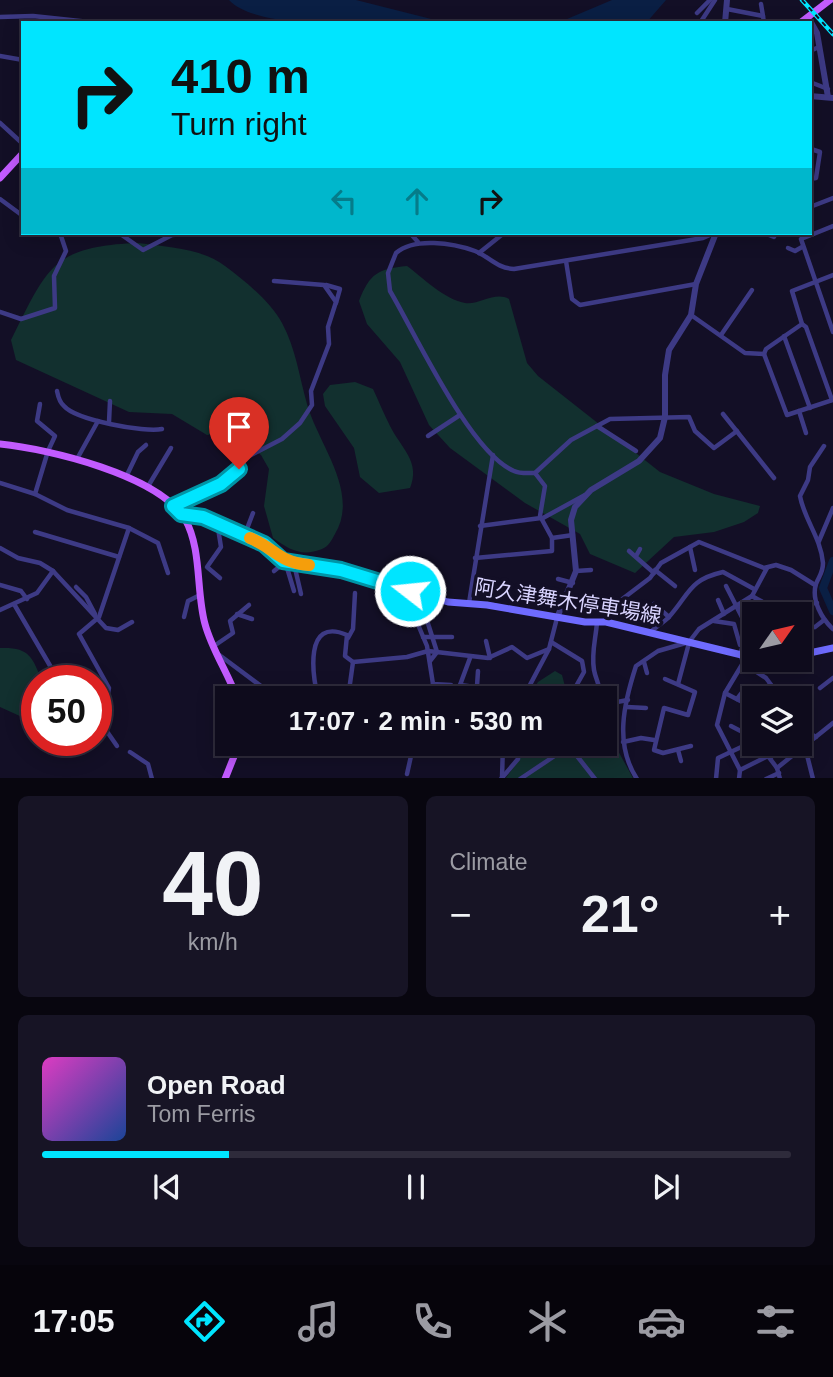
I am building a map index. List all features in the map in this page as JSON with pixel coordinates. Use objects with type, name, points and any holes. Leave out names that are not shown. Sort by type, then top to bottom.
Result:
[{"type":"main road","points":[[803,21],[830,0]]},
{"type":"main road","points":[[0,178],[21,155]]},
{"type":"main road","points":[[0,444],[47,451],[126,477],[173,506],[181,514],[190,534],[205,625],[232,686]]},
{"type":"main road","name":"阿久津舞木停車場線","points":[[181,514],[194,514],[217,522],[264,544],[285,561],[294,564],[341,570],[432,597],[557,618],[606,622],[690,642],[741,658]]},
{"type":"main road","points":[[812,653],[833,649]]},
{"type":"main road","points":[[225,778],[234,756]]},
{"type":"street","points":[[697,13],[712,0]]},
{"type":"street","points":[[701,21],[712,0]]},
{"type":"street","points":[[725,21],[727,0]]},
{"type":"street","points":[[727,9],[763,20],[761,4]]},
{"type":"street","points":[[0,17],[33,16],[80,21]]},
{"type":"street","points":[[808,17],[810,21]]},
{"type":"street","points":[[812,27],[820,47],[830,95]]},
{"type":"street","points":[[812,50],[820,47]]},
{"type":"street","points":[[0,56],[21,60]]},
{"type":"street","points":[[812,83],[830,95]]},
{"type":"street","points":[[812,96],[830,95]]},
{"type":"street","points":[[0,123],[21,142]]},
{"type":"street","points":[[812,149],[820,152],[816,178],[812,179]]},
{"type":"street","points":[[812,206],[833,198]]},
{"type":"street","points":[[0,200],[21,215]]},
{"type":"street","points":[[812,235],[833,226]]},
{"type":"street","points":[[0,312],[21,319],[55,308],[54,276],[65,255],[60,235]]},
{"type":"street","points":[[122,235],[143,250],[172,235]]},
{"type":"street","points":[[412,235],[418,242]]},
{"type":"street","points":[[479,253],[502,235]]},
{"type":"street","points":[[475,558],[552,551],[552,538],[542,518],[546,487],[535,473],[514,471],[493,454],[460,415],[388,284],[390,267],[396,253],[418,242],[479,253],[505,268],[566,261],[711,235]]},
{"type":"street","points":[[480,526],[542,518],[586,495],[639,461],[660,438],[665,417],[667,357],[691,315],[696,284],[715,235]]},
{"type":"street","points":[[769,235],[774,237]]},
{"type":"street","points":[[800,235],[833,332]]},
{"type":"street","points":[[801,239],[811,235]]},
{"type":"street","points":[[788,248],[795,251],[802,247]]},
{"type":"street","points":[[566,261],[572,299],[580,305],[696,284]]},
{"type":"street","points":[[764,354],[787,415],[833,400],[806,327],[802,324],[792,291],[833,275]]},
{"type":"street","points":[[173,506],[221,484],[249,456],[282,439],[300,423],[312,405],[311,391],[329,344],[328,327],[340,289],[274,281]]},
{"type":"street","points":[[324,285],[332,293],[336,303]]},
{"type":"street","points":[[721,335],[752,290]]},
{"type":"street","points":[[691,315],[744,353],[764,354],[802,324]]},
{"type":"street","points":[[784,336],[810,408]]},
{"type":"street","points":[[57,391],[65,408],[98,421],[149,431],[162,429]]},
{"type":"street","points":[[109,422],[110,401]]},
{"type":"street","points":[[35,494],[47,451],[55,435],[37,421],[40,404]]},
{"type":"street","points":[[799,411],[806,433]]},
{"type":"street","points":[[723,414],[774,478]]},
{"type":"street","points":[[428,436],[460,415]]},
{"type":"street","points":[[535,473],[571,440],[615,418],[690,417],[695,431],[715,448],[737,431]]},
{"type":"street","points":[[77,459],[98,421]]},
{"type":"street","points":[[597,426],[636,451]]},
{"type":"street","points":[[126,477],[138,452],[146,445]]},
{"type":"street","points":[[824,446],[810,467],[808,480],[800,492],[801,502],[819,541],[823,566],[815,585],[817,603],[824,620],[833,629]]},
{"type":"street","points":[[146,489],[171,448]]},
{"type":"street","points":[[469,603],[493,454]]},
{"type":"street","points":[[0,483],[35,494],[67,510],[129,528],[158,544],[168,573]]},
{"type":"street","points":[[530,686],[549,649],[557,618],[573,583],[576,571],[572,512],[586,495]]},
{"type":"street","points":[[819,541],[833,508]]},
{"type":"street","points":[[245,536],[253,513]]},
{"type":"street","points":[[217,522],[221,547],[207,568],[220,578]]},
{"type":"street","points":[[96,665],[79,634],[97,620],[129,528]]},
{"type":"street","points":[[35,532],[119,557]]},
{"type":"street","points":[[552,538],[573,535]]},
{"type":"street","points":[[606,622],[621,600],[668,557],[703,542],[768,568]]},
{"type":"street","points":[[690,547],[695,570]]},
{"type":"street","points":[[0,548],[18,558],[40,563],[53,571],[97,620],[115,631],[132,622]]},
{"type":"street","points":[[636,556],[640,549]]},
{"type":"street","points":[[629,551],[675,586]]},
{"type":"street","points":[[274,571],[285,561],[294,591]]},
{"type":"street","points":[[294,564],[301,594]]},
{"type":"street","points":[[678,684],[690,642],[699,629],[752,596],[768,568],[776,565],[793,568],[815,585]]},
{"type":"street","points":[[576,571],[591,570]]},
{"type":"street","points":[[0,610],[37,593],[53,571]]},
{"type":"street","points":[[650,632],[669,617],[694,583],[708,576],[723,572],[754,589]]},
{"type":"street","points":[[558,579],[573,583]]},
{"type":"street","points":[[412,580],[411,608],[428,651],[433,684],[451,686]]},
{"type":"street","points":[[0,585],[21,591],[27,599]]},
{"type":"street","points":[[726,586],[748,629],[740,645]]},
{"type":"street","points":[[76,587],[86,597],[97,620]]},
{"type":"street","points":[[355,593],[352,632],[348,638],[345,656],[353,662],[407,657],[428,651],[470,658],[490,658],[510,647],[525,658],[549,649]]},
{"type":"street","points":[[184,617],[188,601],[200,595]]},
{"type":"street","points":[[752,596],[765,605],[779,608],[817,603]]},
{"type":"street","points":[[432,597],[424,612],[437,652]]},
{"type":"street","points":[[718,600],[724,614]]},
{"type":"street","points":[[14,604],[50,665]]},
{"type":"street","points":[[654,604],[669,617]]},
{"type":"street","points":[[214,646],[233,633],[230,621],[249,605]]},
{"type":"street","points":[[737,606],[742,608]]},
{"type":"street","points":[[237,614],[252,619]]},
{"type":"street","points":[[653,614],[659,624]]},
{"type":"street","points":[[713,620],[734,624],[740,645],[741,658],[725,693],[717,725],[740,769],[739,778]]},
{"type":"street","points":[[815,626],[824,620]]},
{"type":"street","points":[[597,621],[594,671],[601,686]]},
{"type":"street","points":[[316,686],[312,664],[314,646],[330,632],[344,633],[348,638]]},
{"type":"street","points":[[423,637],[453,637]]},
{"type":"street","points":[[486,641],[490,658]]},
{"type":"street","points":[[551,642],[582,661],[584,672],[576,686]]},
{"type":"street","points":[[636,778],[628,764],[623,742],[626,707],[639,661],[658,651],[690,642]]},
{"type":"street","points":[[430,661],[437,652]]},
{"type":"street","points":[[218,654],[261,686]]},
{"type":"street","points":[[470,658],[460,685],[477,686],[478,671]]},
{"type":"street","points":[[741,658],[773,684]]},
{"type":"street","points":[[350,686],[353,662]]},
{"type":"street","points":[[644,662],[647,673]]},
{"type":"street","points":[[820,688],[833,678]]},
{"type":"street","points":[[665,679],[694,690],[688,715],[664,708],[654,740],[656,752],[691,746]]},
{"type":"street","points":[[725,693],[742,702]]},
{"type":"street","points":[[737,699],[742,693]]},
{"type":"street","points":[[617,702],[628,700]]},
{"type":"street","points":[[626,707],[646,708]]},
{"type":"street","points":[[740,769],[769,757],[779,773],[833,723]]},
{"type":"street","points":[[731,726],[742,733]]},
{"type":"street","points":[[812,734],[816,737]]},
{"type":"street","points":[[623,742],[637,738],[654,740]]},
{"type":"street","points":[[112,740],[117,746]]},
{"type":"street","points":[[716,778],[718,759],[742,747]]},
{"type":"street","points":[[678,750],[681,761]]},
{"type":"street","points":[[130,752],[148,764],[152,778]]},
{"type":"street","points":[[407,774],[411,756]]},
{"type":"street","points":[[502,778],[503,756]]},
{"type":"street","points":[[502,778],[518,756]]},
{"type":"street","points":[[522,778],[554,756]]},
{"type":"street","points":[[577,756],[594,778]]},
{"type":"street","points":[[807,756],[813,778]]},
{"type":"green space","points":[[138,243],[183,249],[216,260],[264,299],[282,323],[291,343],[312,419],[340,485],[343,502],[341,518],[335,534],[324,548],[302,552],[273,538],[264,506],[269,469],[261,455],[230,432],[207,435],[172,414],[129,412],[16,360],[11,340],[34,295],[55,266],[69,256],[87,249]]},
{"type":"green space","points":[[407,266],[434,288],[457,301],[471,303],[493,297],[509,299],[527,363],[538,376],[660,472],[714,494],[760,506],[758,513],[744,522],[714,532],[674,537],[635,573],[590,554],[580,534],[525,503],[450,448],[429,425],[400,362],[367,324],[359,301],[367,284],[376,274]]},
{"type":"green space","points":[[355,382],[373,389],[408,456],[413,470],[410,488],[379,493],[360,477],[354,448],[325,406],[323,394],[330,385]]},
{"type":"green space","points":[[0,648],[23,651],[35,665],[21,665],[21,717],[0,707]]},
{"type":"green space","points":[[555,671],[562,675],[565,686],[536,686]]},
{"type":"green space","points":[[617,749],[633,778],[506,778],[520,756],[617,756]]},
{"type":"water","points":[[229,0],[356,0],[439,21],[292,21],[245,11]]},
{"type":"water","points":[[612,0],[666,0],[648,21],[557,21]]},
{"type":"waterway","points":[[833,561],[823,588],[833,611]]},
{"type":"railway","points":[[802,0],[833,34]]},
{"type":"slow traffic","points":[[250,538],[264,544],[283,561],[309,565]]},
{"type":"route","points":[[239,469],[221,484],[204,493],[178,501],[173,506],[181,514],[203,517],[264,544],[283,561],[341,570],[410,591]]}]
